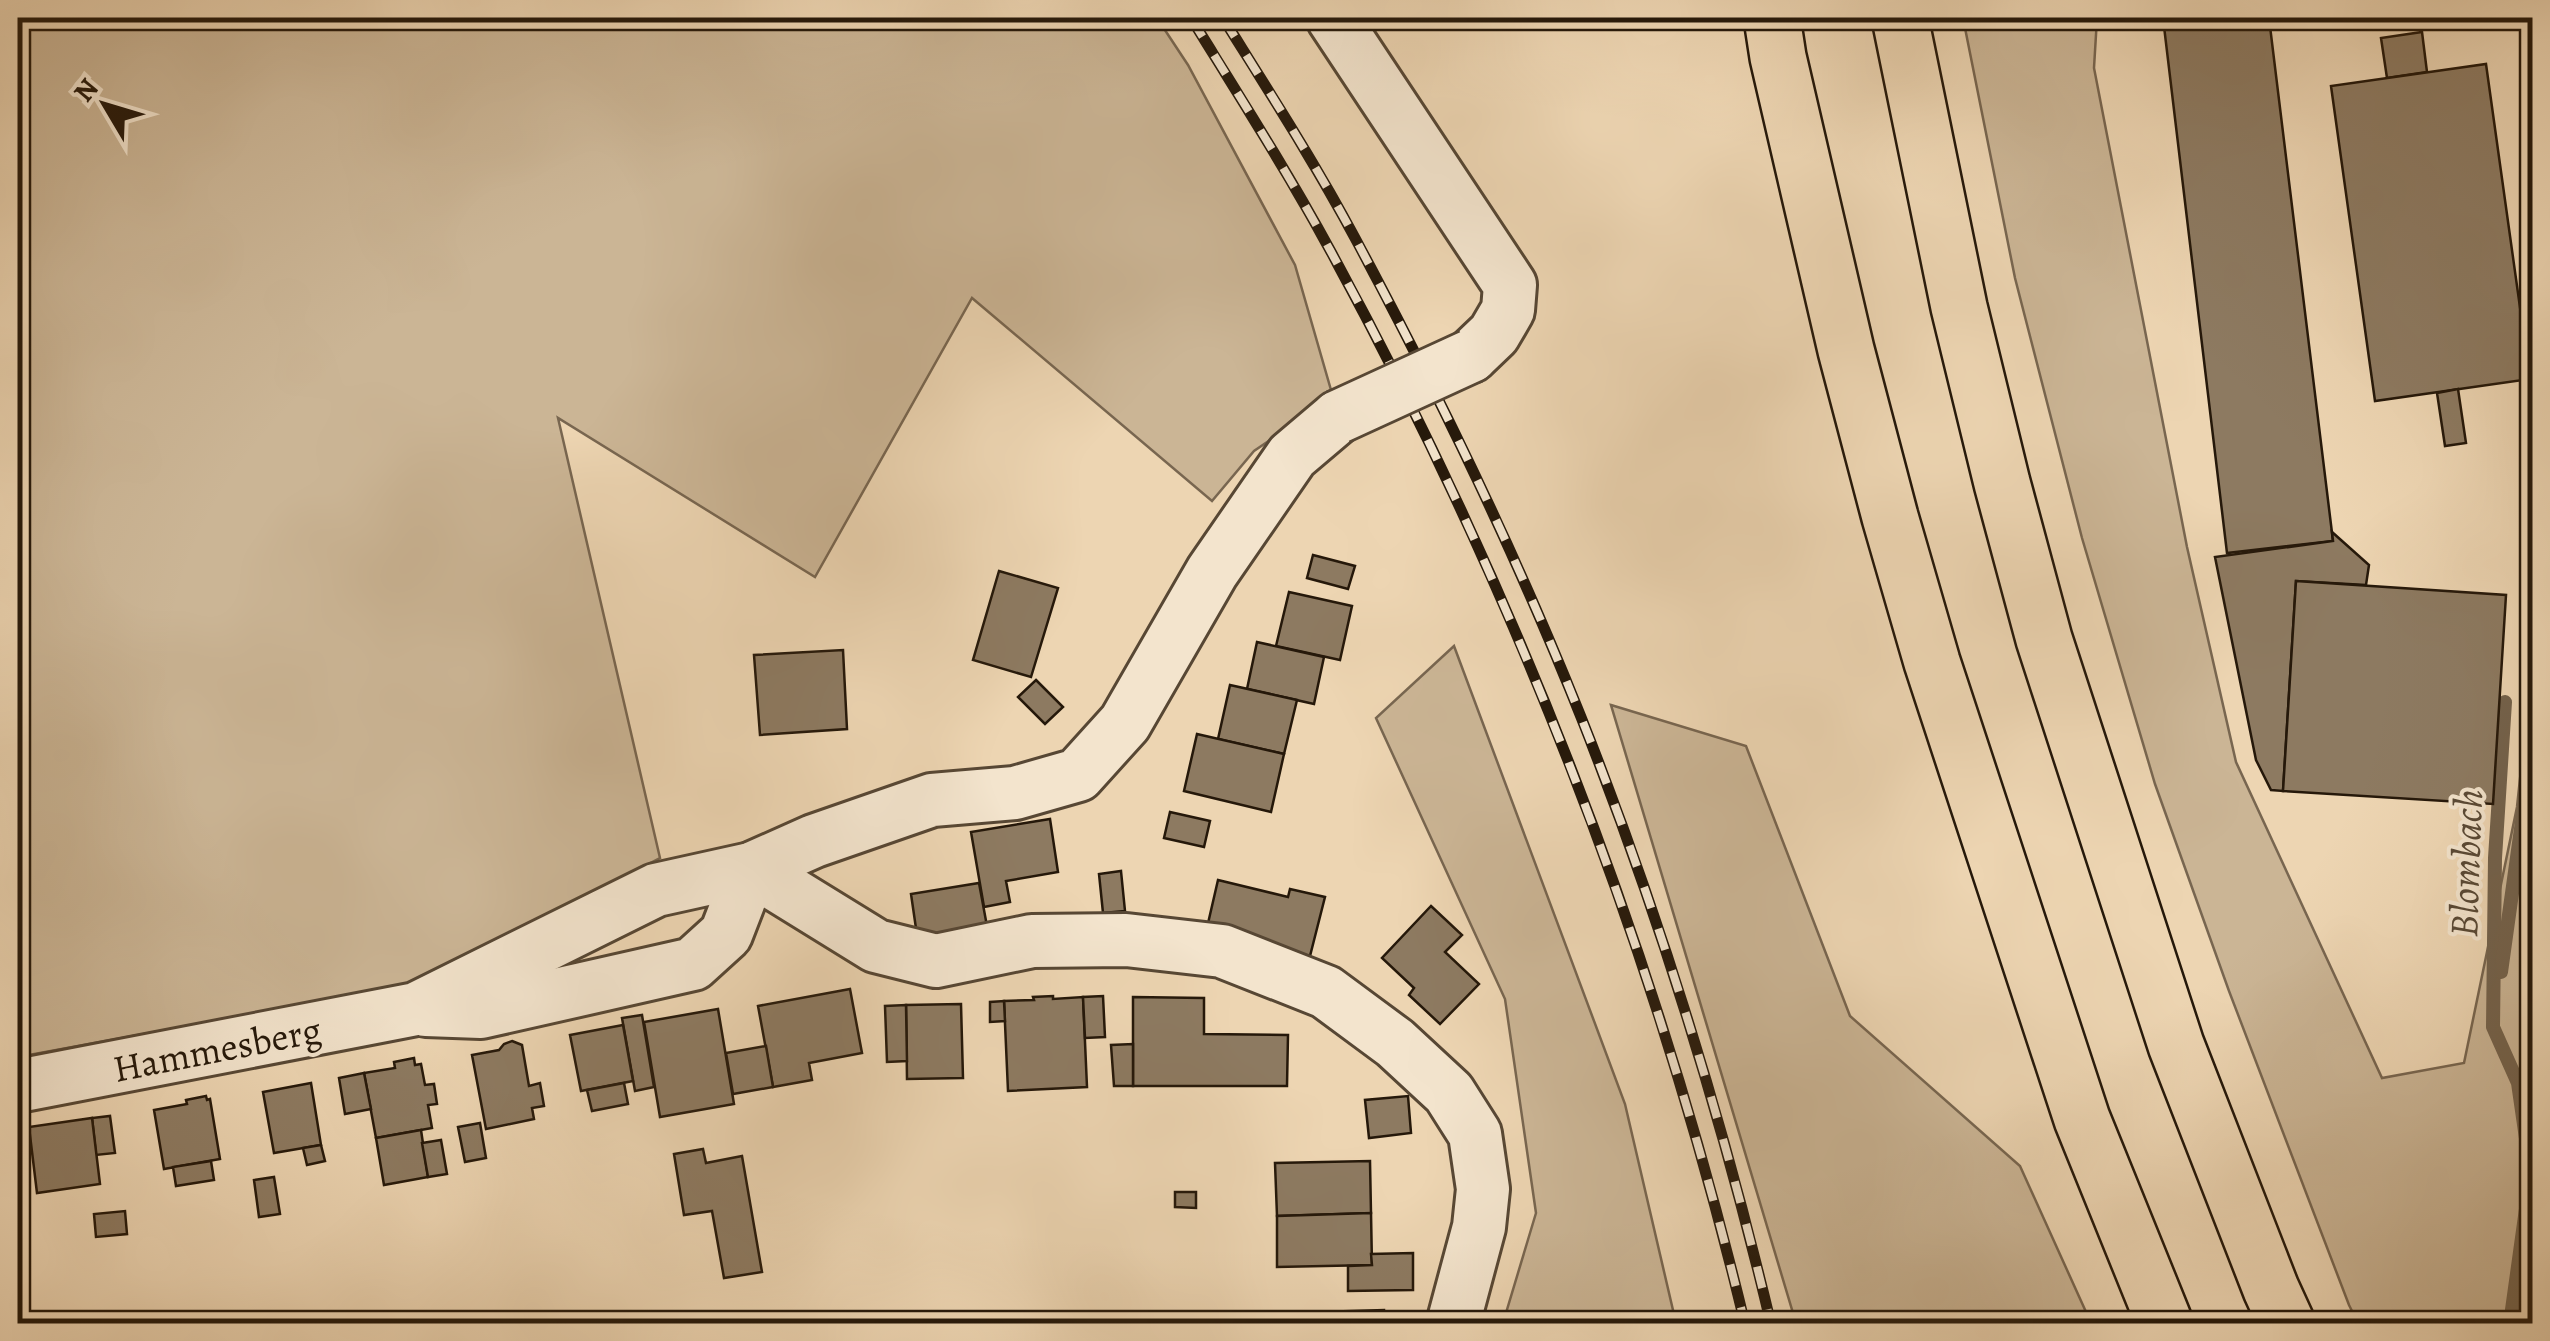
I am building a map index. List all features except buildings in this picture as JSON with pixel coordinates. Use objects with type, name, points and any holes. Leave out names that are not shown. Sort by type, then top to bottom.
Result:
[{"type":"highway","points":[[1772,18],[1846,350],[1932,662],[2082,1119],[2165,1324]]},
{"type":"highway","points":[[1900,18],[1959,307],[2044,639],[2176,1046],[2287,1324]]},
{"type":"street","name":"Hammesberg","points":[[416,1009],[656,890],[751,869],[814,841],[932,800],[1014,792],[1078,775],[1125,723],[1212,572],[1292,456],[1338,416],[1471,356],[1494,334],[1508,310],[1510,284],[1333,18]]},
{"type":"street","name":"Hammesberg","points":[[18,1086],[416,1009],[481,1012],[694,964],[726,934],[751,869]]},
{"type":"street","points":[[751,869],[876,946],[936,961],[1032,941],[1126,940],[1222,951],[1326,992],[1395,1043],[1449,1093],[1476,1134],[1484,1189],[1479,1228],[1453,1324]]},
{"type":"shaded area","points":[[18,18],[1157,18],[1188,65],[1295,265],[1333,397],[1254,451],[1212,501],[972,298],[815,577],[558,418],[660,858],[510,934],[449,978],[18,1057]]},
{"type":"shaded area","points":[[1963,18],[2097,18],[2094,68],[2187,547],[2236,762],[2382,1078],[2464,1063],[2517,807],[2532,666],[2532,1323],[2358,1323],[2349,1305],[2155,784],[2082,538],[2015,278]]},
{"type":"shaded area","points":[[1454,646],[1625,1104],[1676,1323],[1503,1323],[1536,1213],[1505,999],[1376,718]]},
{"type":"shaded area","points":[[1611,705],[1746,746],[1850,1016],[2020,1166],[2091,1323],[1796,1323]]},
{"type":"waterway","name":"Blombach","points":[[2505,702],[2495,858],[2493,1027],[2518,1083],[2531,1173],[2510,1324]]},
{"type":"waterway","name":"Blombach","points":[[2501,972],[2532,750]]},
{"type":"railway","points":[[1191,18],[1330,250],[1460,508],[1518,639],[1623,909],[1709,1184],[1745,1324]]},
{"type":"railway","points":[[1223,18],[1324,182],[1386,296],[1475,474],[1556,656],[1610,791],[1687,1017],[1732,1170],[1771,1324]]}]
